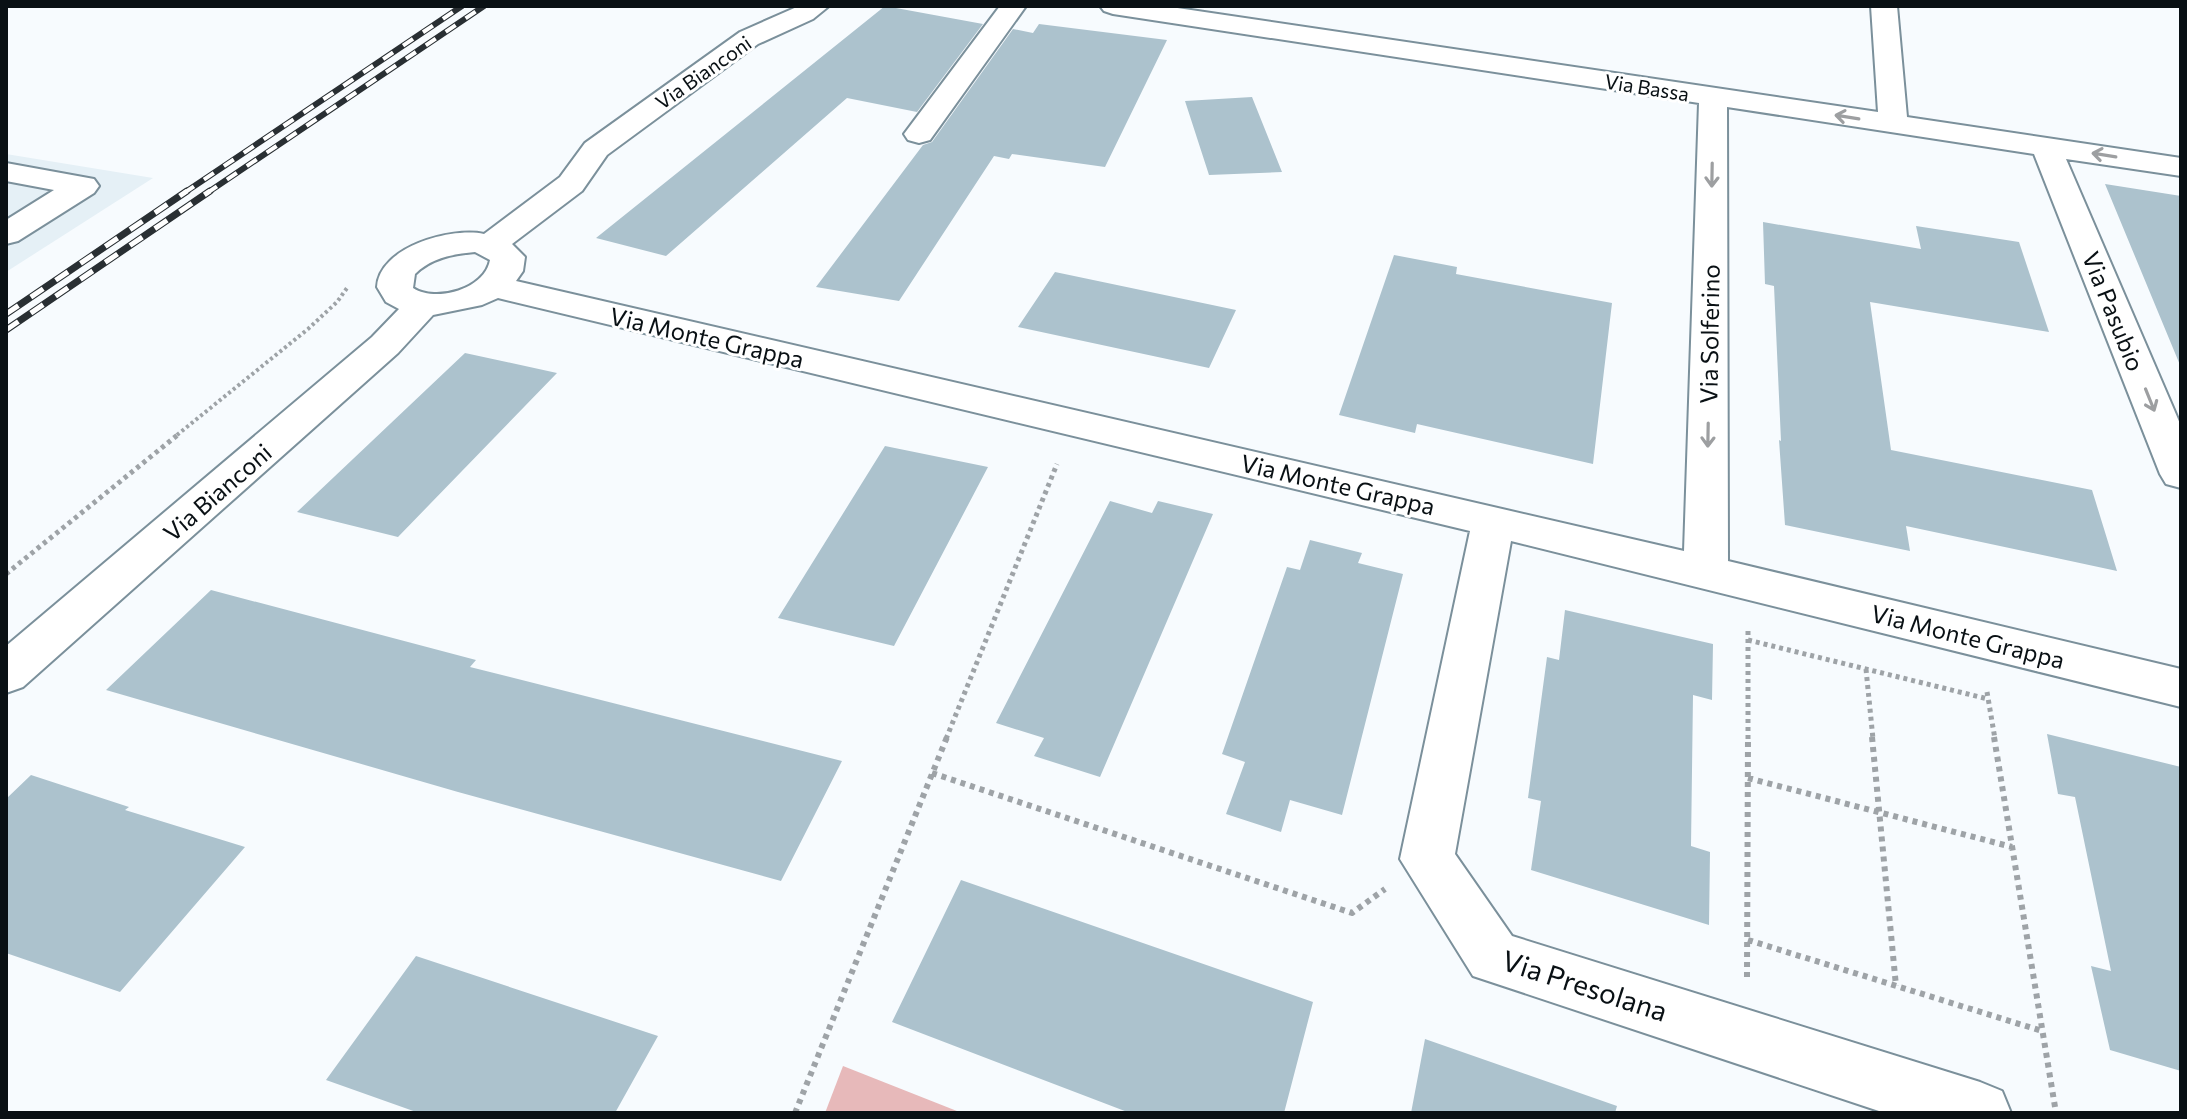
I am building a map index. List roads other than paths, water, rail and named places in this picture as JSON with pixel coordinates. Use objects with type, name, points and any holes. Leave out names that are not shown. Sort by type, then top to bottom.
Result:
[{"type":"street","name":"Via Bianconi","points":[[490,245],[571,184],[596,149],[749,38],[816,6]]},
{"type":"street","points":[[919,134],[1013,6]]},
{"type":"street","name":"Via Bassa","points":[[1113,6],[2181,167]]},
{"type":"street","points":[[1884,6],[1893,124]]},
{"type":"street","name":"Via Solferino","points":[[1706,572],[1713,97]]},
{"type":"street","name":"Via Pasubio","points":[[2046,147],[2181,474]]},
{"type":"street","points":[[6,172],[83,186],[6,234]]},
{"type":"street","points":[[475,242],[490,245],[508,257],[509,266],[493,286],[460,300],[424,304],[408,301],[397,294],[394,285],[397,274],[405,264],[437,248],[475,242]]},
{"type":"street","name":"Via Monte Grappa","points":[[493,286],[1493,521],[2181,688]]},
{"type":"street","name":"Via Bianconi","points":[[6,674],[385,345],[424,304]]},
{"type":"street","name":"Via Presolana","points":[[1493,521],[1427,859],[1493,957],[1980,1113]]},
{"type":"railway","points":[[184,193],[462,6]]},
{"type":"railway","points":[[207,193],[484,6]]},
{"type":"railway","points":[[6,314],[187,191]]},
{"type":"railway","points":[[6,330],[210,191]]}]
